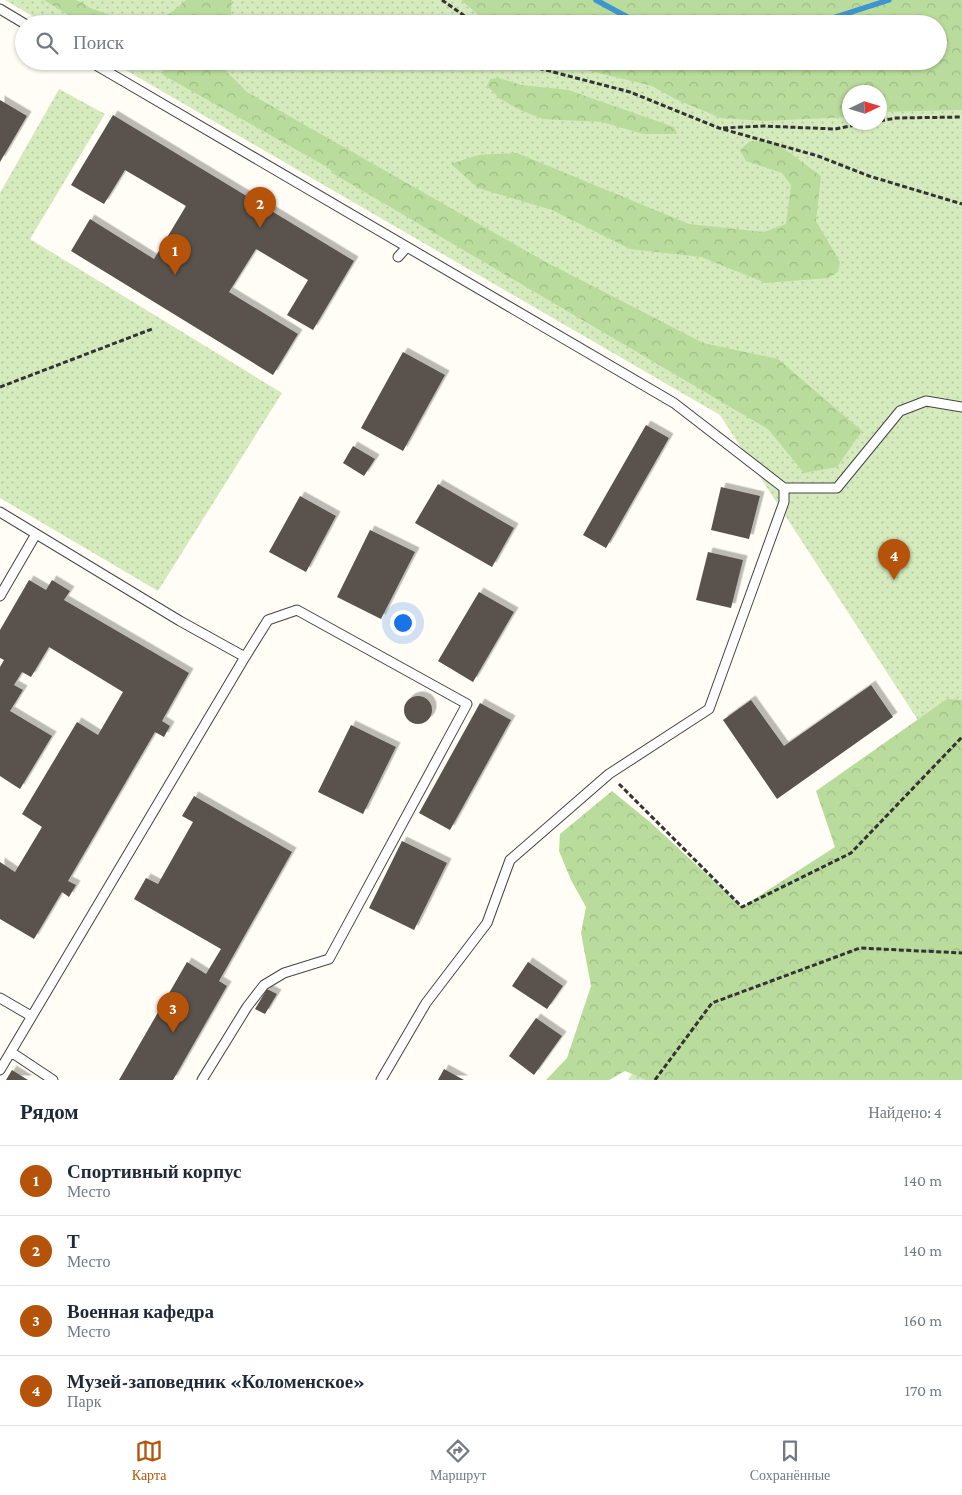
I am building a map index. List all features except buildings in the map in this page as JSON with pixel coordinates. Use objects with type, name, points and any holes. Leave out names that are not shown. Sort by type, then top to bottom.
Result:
[{"type":"lane","points":[[0,9],[15,18]]},
{"type":"lane","points":[[104,70],[674,403],[784,488],[837,488],[900,411],[926,401],[962,407]]},
{"type":"lane","points":[[398,257],[408,247]]},
{"type":"lane","points":[[381,1080],[426,1003],[487,923],[510,860],[609,774],[709,709],[784,502],[784,488]]},
{"type":"lane","points":[[0,512],[180,621],[245,657]]},
{"type":"lane","points":[[0,596],[36,534]]},
{"type":"lane","points":[[1,1067],[268,620],[297,610],[467,704],[330,959],[284,973],[264,986],[247,1007],[202,1080]]},
{"type":"lane","points":[[0,998],[31,1016]]},
{"type":"lane","points":[[11,1052],[52,1080]]},
{"type":"path","points":[[442,0],[463,15]]},
{"type":"path","points":[[542,70],[630,92],[719,128],[818,156],[869,176],[962,204]]},
{"type":"path","points":[[887,120],[962,117]]},
{"type":"path","points":[[719,128],[763,126],[835,129],[842,128]]},
{"type":"path","points":[[0,387],[152,328]]},
{"type":"path","points":[[609,774],[742,907],[851,853],[962,737]]},
{"type":"path","points":[[655,1080],[712,1003],[860,948],[962,953]]},
{"type":"green space","points":[[5,0],[962,0],[962,1080],[628,1080],[725,931],[896,822],[934,745],[720,415],[126,70],[947,70],[947,15],[31,15]]},
{"type":"green space","points":[[44,0],[75,0],[110,15],[68,15]]},
{"type":"green space","points":[[186,0],[232,0],[231,15],[166,15]]},
{"type":"green space","points":[[461,0],[962,0],[962,110],[887,112],[887,85],[842,85],[842,117],[764,121],[721,118],[675,99],[652,86],[587,70],[947,70],[947,15],[478,15]]},
{"type":"green space","points":[[164,70],[226,70],[247,92],[544,261],[703,343],[778,359],[862,431],[837,467],[804,473],[768,429],[334,174],[329,168],[163,75]]},
{"type":"green space","points":[[499,78],[521,85],[568,90],[674,127],[677,134],[643,134],[602,122],[543,119],[520,110],[499,98],[487,86],[490,79]]},
{"type":"green space","points":[[59,89],[105,114],[30,239],[282,393],[158,591],[0,498],[0,193]]},
{"type":"green space","points":[[750,141],[775,142],[821,176],[816,221],[840,262],[838,272],[828,278],[766,283],[701,257],[630,249],[552,210],[478,188],[451,164],[478,155],[517,153],[689,224],[764,232],[786,224],[791,185],[782,173],[746,161],[740,150]]},
{"type":"green space","points":[[947,699],[962,700],[962,1080],[646,1080],[625,1071],[609,1080],[546,1080],[567,1058],[591,986],[581,933],[586,907],[571,880],[559,851],[560,834],[612,791],[650,822],[742,907],[835,847],[816,791]]},
{"type":"waterway","points":[[596,0],[624,15]]},
{"type":"waterway","points":[[842,15],[889,0]]},
{"type":"place","name":"Т","points":[[260,228]]},
{"type":"place","name":"Спортивный корпус","points":[[175,275]]},
{"type":"place","name":"Музей-заповедник «Коломенское»","points":[[894,580]]},
{"type":"place","name":"Военная кафедра","points":[[173,1033]]}]
